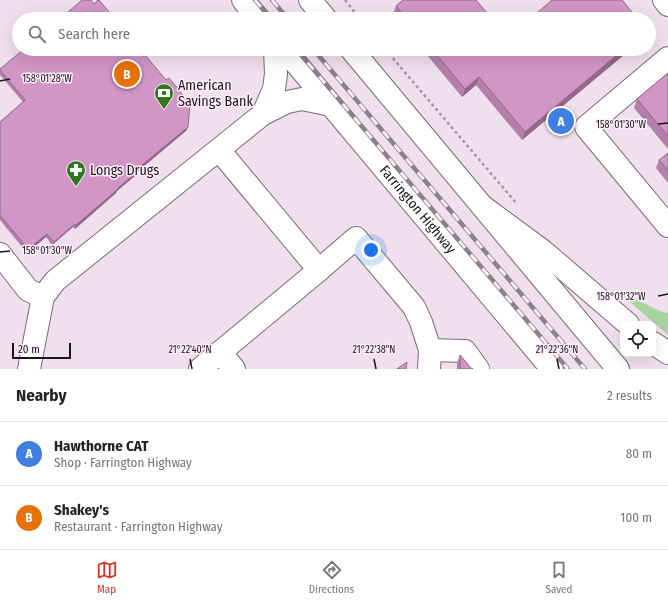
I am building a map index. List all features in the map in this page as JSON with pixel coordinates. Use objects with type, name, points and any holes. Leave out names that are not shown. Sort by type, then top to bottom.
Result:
[{"type":"main road","points":[[243,0],[253,12]]},
{"type":"main road","points":[[310,0],[320,12]]},
{"type":"main road","points":[[664,0],[668,5]]},
{"type":"main road","points":[[263,114],[274,89],[276,74],[275,56]]},
{"type":"main road","name":"Farrington Highway","points":[[290,56],[552,369]]},
{"type":"main road","points":[[357,56],[618,369]]},
{"type":"main road","points":[[668,58],[586,127],[668,226]]},
{"type":"main road","points":[[29,369],[43,297],[55,281],[263,114],[287,102],[302,100],[331,105]]},
{"type":"main road","points":[[219,150],[319,270]]},
{"type":"main road","points":[[482,206],[543,251],[625,321]]},
{"type":"main road","points":[[209,364],[356,238],[414,307],[421,322],[430,359],[465,351],[478,369]]},
{"type":"main road","points":[[0,254],[28,290],[43,297]]},
{"type":"main road","points":[[506,314],[538,369]]},
{"type":"main road","points":[[656,345],[668,353]]},
{"type":"main road","points":[[209,364],[234,369]]},
{"type":"path","points":[[345,0],[354,12]]},
{"type":"path","points":[[391,56],[497,182],[522,209]]},
{"type":"green space","points":[[616,290],[660,311],[668,313],[668,335],[656,325],[656,321],[652,321]]},
{"type":"building","points":[[82,0],[91,0],[94,4],[99,0],[109,12],[68,12]]},
{"type":"building","points":[[403,0],[476,0],[486,12],[401,12],[396,6]]},
{"type":"building","points":[[552,0],[622,0],[632,12],[538,12]]},
{"type":"building","points":[[16,56],[146,56],[166,80],[169,78],[190,104],[188,127],[136,170],[137,172],[117,190],[54,242],[47,234],[28,249],[0,215],[0,122],[25,100],[0,69]]},
{"type":"building","points":[[438,56],[616,56],[525,132],[479,77],[465,89]]},
{"type":"building","points":[[668,73],[668,136],[637,99]]},
{"type":"building","points":[[668,153],[668,170],[659,160]]},
{"type":"building","points":[[460,355],[471,368],[473,369],[460,369]]},
{"type":"building","points":[[407,362],[406,369],[397,369]]},
{"type":"railway","points":[[255,0],[265,12]]},
{"type":"railway","points":[[272,0],[282,12]]},
{"type":"railway","points":[[302,56],[568,369]]},
{"type":"railway","points":[[319,56],[585,369]]},
{"type":"place","name":"Shakey's","points":[[127,74]]},
{"type":"place","name":"American Savings Bank","points":[[164,110]]},
{"type":"place","name":"Hawthorne CAT","points":[[561,121]]},
{"type":"place","name":"Longs Drugs","points":[[76,187]]}]
